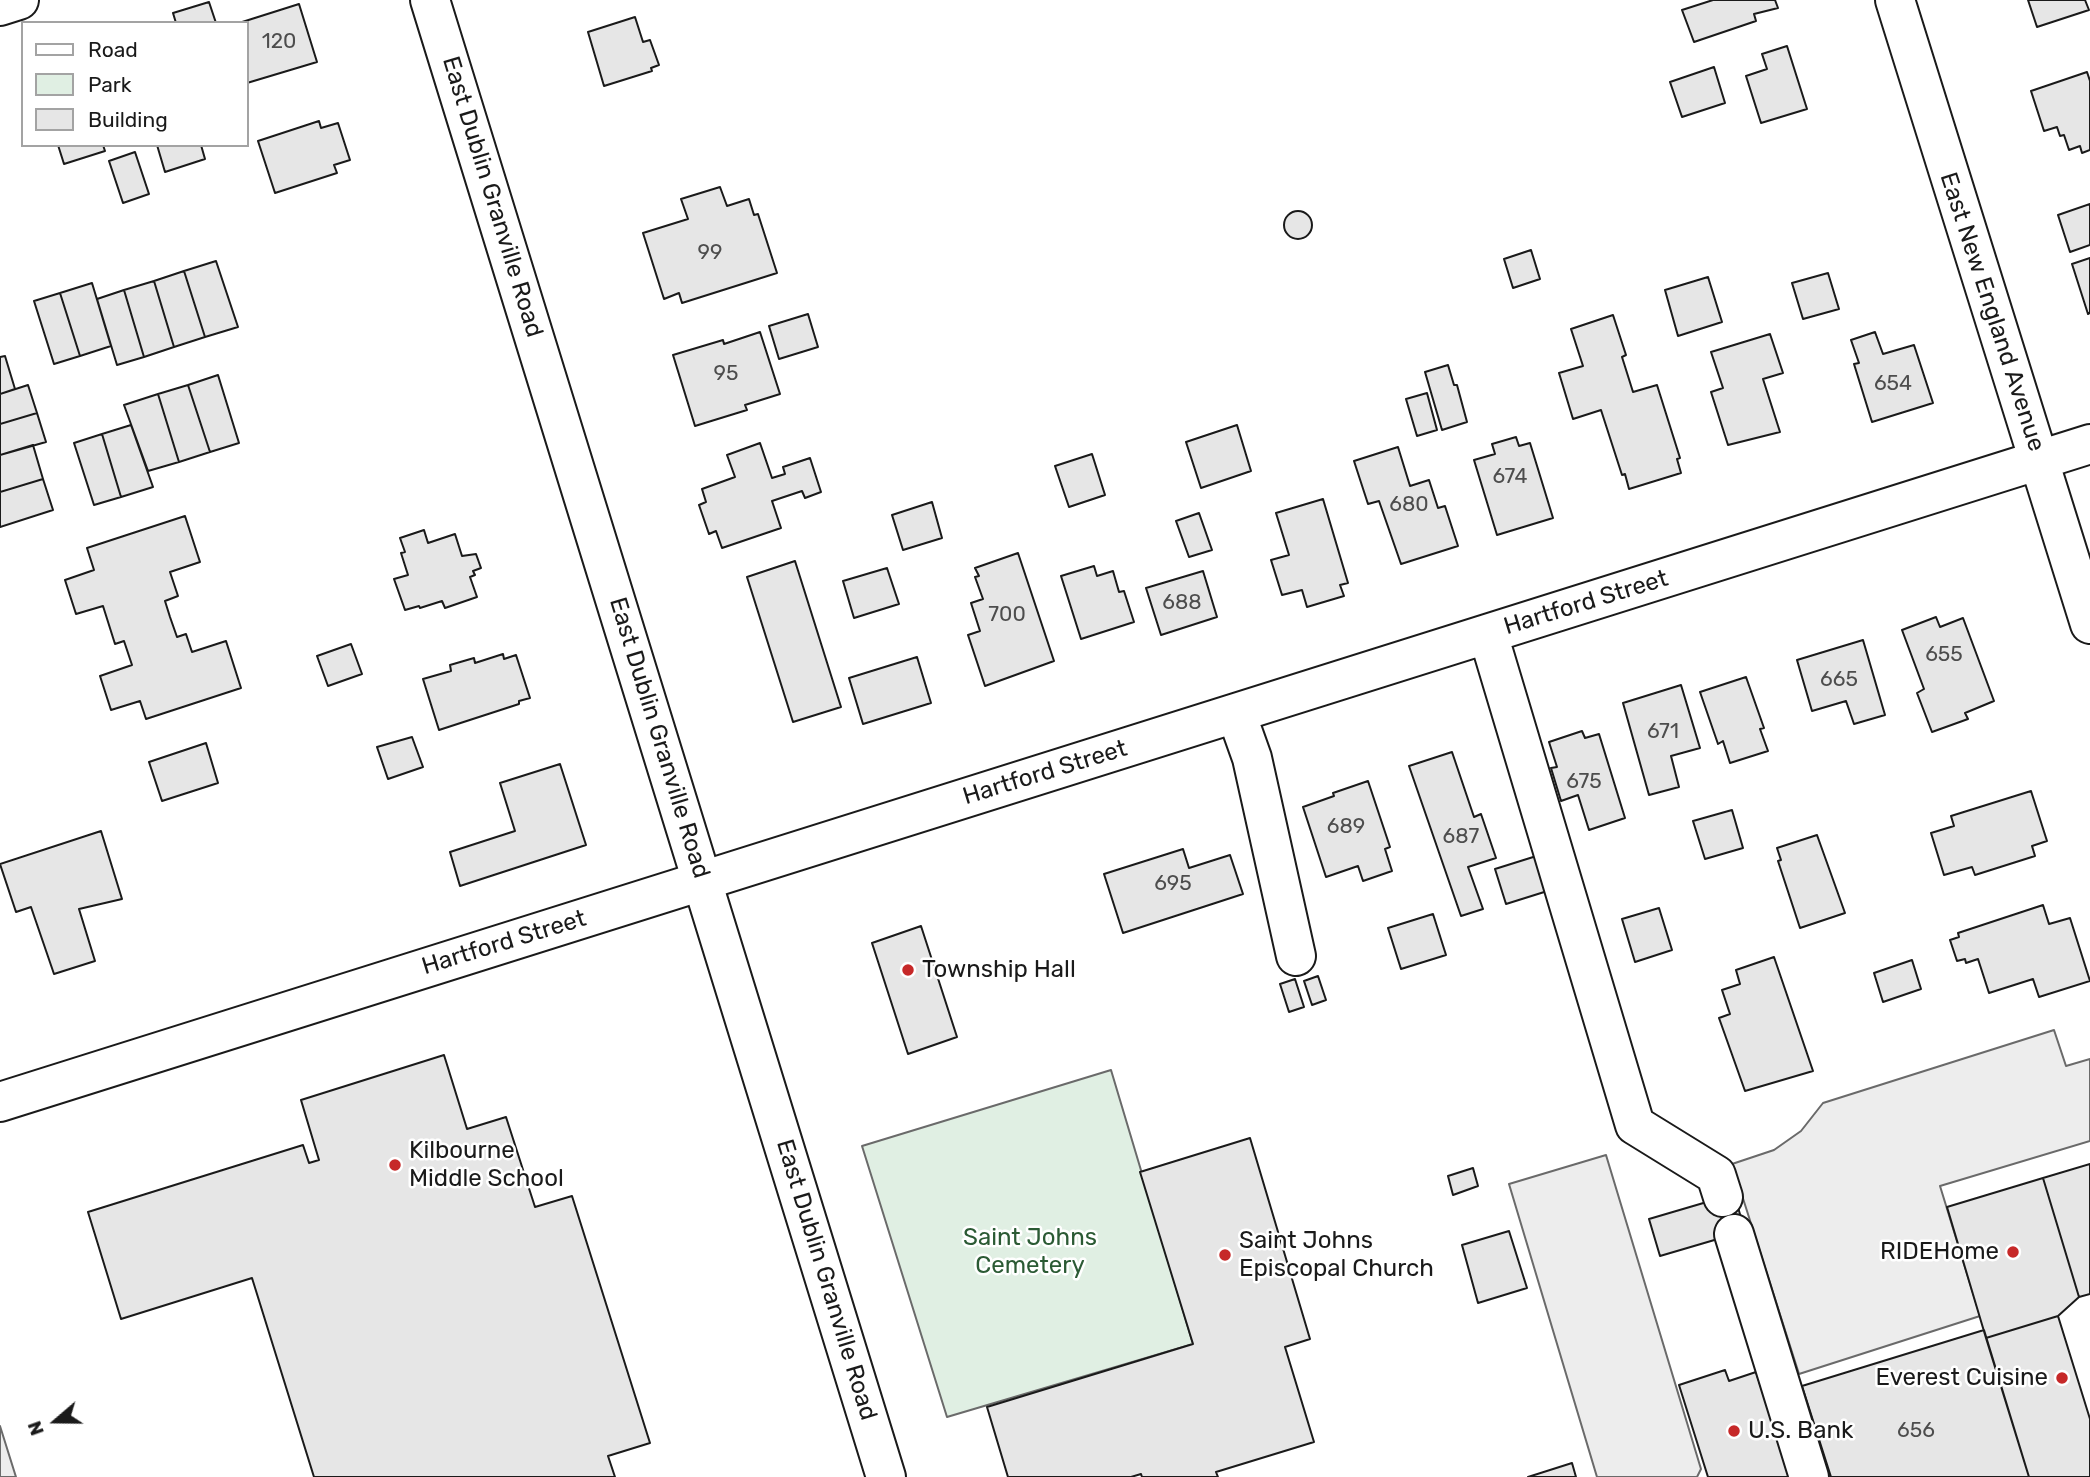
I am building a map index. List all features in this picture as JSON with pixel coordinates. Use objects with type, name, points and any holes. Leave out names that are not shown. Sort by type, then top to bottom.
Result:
[{"type":"street","points":[[0,6],[19,0]]},
{"type":"street","name":"East Dublin Granville Road","points":[[430,0],[886,1477]]},
{"type":"street","name":"East New England Avenue","points":[[1895,0],[2090,624]]},
{"type":"street","name":"Hartford Street","points":[[0,1102],[2090,444]]},
{"type":"street","points":[[1488,634],[1635,1125],[1716,1175],[1723,1197]]},
{"type":"street","points":[[1237,713],[1252,758],[1296,956]]},
{"type":"street","points":[[1734,1234],[1809,1477]]},
{"type":"green space","name":"Saint Johns Cemetery","points":[[1111,1070],[1193,1344],[947,1417],[862,1146]]},
{"type":"shaded area","points":[[2054,1030],[2066,1066],[2090,1059],[2090,1141],[1940,1186],[1980,1316],[1799,1374],[1732,1164],[1774,1150],[1801,1131],[1823,1103]]},
{"type":"shaded area","points":[[1606,1155],[1701,1469],[1697,1477],[1597,1477],[1509,1184]]},
{"type":"shaded area","points":[[0,1426],[16,1477],[0,1477]]},
{"type":"building","points":[[1713,0],[1775,0],[1778,8],[1754,14],[1756,21],[1694,42],[1682,10]]},
{"type":"building","points":[[2028,0],[2085,0],[2089,10],[2037,27]]},
{"type":"building","points":[[209,2],[215,21],[175,21],[173,13]]},
{"type":"building","points":[[299,4],[317,62],[248,83],[248,21],[245,21]]},
{"type":"building","points":[[635,17],[643,42],[650,40],[659,65],[651,68],[652,71],[604,86],[588,32]]},
{"type":"building","points":[[1787,46],[1807,109],[1761,123],[1746,76],[1767,69],[1762,54]]},
{"type":"building","points":[[1714,67],[1725,103],[1682,117],[1670,82]]},
{"type":"building","points":[[2087,72],[2090,81],[2090,150],[2082,153],[2080,146],[2069,150],[2064,135],[2060,136],[2057,127],[2044,131],[2031,91]]},
{"type":"building","points":[[319,121],[321,128],[338,123],[350,160],[334,165],[337,173],[275,193],[258,141]]},
{"type":"building","points":[[59,147],[104,147],[105,151],[64,164]]},
{"type":"building","points":[[158,147],[202,147],[205,159],[165,172]]},
{"type":"building","points":[[135,152],[149,194],[123,203],[109,161]]},
{"type":"building","points":[[720,187],[727,206],[749,199],[754,215],[758,214],[777,273],[682,303],[679,293],[664,299],[643,233],[688,219],[681,199]]},
{"type":"building","points":[[2090,204],[2090,245],[2070,252],[2058,215]]},
{"type":"building","points":[[1298,211],[1308,215],[1312,225],[1308,235],[1298,239],[1288,235],[1284,225],[1288,215]]},
{"type":"building","points":[[1531,250],[1540,279],[1513,288],[1504,259]]},
{"type":"building","points":[[2090,258],[2090,313],[2088,314],[2072,264]]},
{"type":"building","points":[[216,261],[238,327],[205,337],[184,271]]},
{"type":"building","points":[[184,271],[205,337],[174,347],[154,281]]},
{"type":"building","points":[[1828,273],[1839,309],[1803,319],[1792,283]]},
{"type":"building","points":[[1708,277],[1722,322],[1678,336],[1665,290]]},
{"type":"building","points":[[154,281],[174,347],[144,357],[124,290]]},
{"type":"building","points":[[92,283],[111,346],[80,356],[60,293]]},
{"type":"building","points":[[124,290],[144,357],[117,365],[97,299]]},
{"type":"building","points":[[60,293],[80,356],[54,364],[34,301]]},
{"type":"building","points":[[808,314],[818,347],[779,359],[769,326]]},
{"type":"building","points":[[1613,315],[1626,355],[1622,357],[1633,392],[1657,385],[1680,458],[1677,459],[1681,473],[1629,489],[1601,410],[1573,419],[1559,373],[1583,366],[1571,329]]},
{"type":"building","points":[[760,332],[780,394],[745,405],[747,410],[695,426],[673,355],[723,340],[724,344]]},
{"type":"building","points":[[1875,332],[1883,354],[1914,345],[1933,403],[1872,422],[1854,364],[1859,363],[1851,340]]},
{"type":"building","points":[[1770,334],[1783,373],[1763,379],[1780,432],[1728,445],[1711,392],[1723,388],[1711,352]]},
{"type":"building","points":[[5,356],[15,389],[0,394],[0,357]]},
{"type":"building","points":[[1448,365],[1454,385],[1457,385],[1467,422],[1442,430],[1425,372]]},
{"type":"building","points":[[218,375],[239,443],[210,452],[188,385]]},
{"type":"building","points":[[28,385],[37,413],[0,424],[0,394]]},
{"type":"building","points":[[188,385],[210,452],[179,462],[158,394]]},
{"type":"building","points":[[1427,393],[1437,430],[1417,436],[1406,399]]},
{"type":"building","points":[[158,394],[179,462],[148,471],[124,405]]},
{"type":"building","points":[[37,413],[46,442],[0,455],[0,424]]},
{"type":"building","points":[[131,425],[153,487],[121,497],[102,434]]},
{"type":"building","points":[[1237,425],[1251,471],[1201,488],[1186,442]]},
{"type":"building","points":[[102,434],[121,497],[94,505],[74,443]]},
{"type":"building","points":[[1516,437],[1519,446],[1530,443],[1553,518],[1497,535],[1474,460],[1495,454],[1492,444]]},
{"type":"building","points":[[760,443],[772,478],[785,474],[783,467],[810,458],[821,492],[805,498],[802,491],[772,501],[781,528],[722,548],[716,531],[709,534],[699,505],[706,502],[702,489],[735,477],[727,455]]},
{"type":"building","points":[[33,445],[43,479],[0,492],[0,455]]},
{"type":"building","points":[[1398,447],[1410,486],[1429,480],[1438,508],[1445,506],[1458,546],[1401,564],[1379,501],[1368,504],[1354,461]]},
{"type":"building","points":[[1092,454],[1105,495],[1069,507],[1055,466]]},
{"type":"building","points":[[43,479],[53,510],[0,527],[0,492]]},
{"type":"building","points":[[1323,499],[1348,583],[1340,585],[1344,596],[1307,607],[1302,590],[1282,595],[1271,560],[1289,555],[1276,513]]},
{"type":"building","points":[[932,502],[942,538],[903,550],[892,515]]},
{"type":"building","points":[[1199,513],[1212,550],[1189,557],[1176,521]]},
{"type":"building","points":[[185,516],[200,562],[170,572],[178,596],[165,601],[170,617],[177,637],[186,634],[192,652],[226,641],[241,688],[146,719],[140,701],[111,710],[100,676],[132,665],[124,641],[115,644],[103,606],[76,614],[65,580],[94,570],[87,548]]},
{"type":"building","points":[[424,530],[428,543],[455,534],[462,556],[476,554],[481,568],[473,571],[475,575],[470,577],[477,597],[445,608],[442,601],[405,610],[394,579],[408,575],[401,553],[405,552],[400,538]]},
{"type":"building","points":[[1018,553],[1054,661],[985,686],[968,635],[980,631],[971,603],[983,599],[975,577],[979,576],[975,568]]},
{"type":"building","points":[[795,561],[841,707],[793,722],[747,577]]},
{"type":"building","points":[[1094,566],[1097,576],[1113,571],[1119,592],[1124,591],[1134,622],[1081,639],[1061,576]]},
{"type":"building","points":[[887,568],[899,604],[854,618],[843,581]]},
{"type":"building","points":[[1203,571],[1217,617],[1161,635],[1146,588]]},
{"type":"building","points":[[1936,617],[1940,627],[1963,618],[1994,701],[1965,713],[1968,719],[1932,732],[1917,693],[1924,689],[1902,630]]},
{"type":"building","points":[[1863,640],[1885,715],[1854,724],[1846,701],[1812,711],[1797,660]]},
{"type":"building","points":[[351,644],[362,674],[328,686],[317,656]]},
{"type":"building","points":[[503,654],[504,659],[516,655],[530,698],[439,730],[423,679],[451,671],[450,665],[474,658],[475,663]]},
{"type":"building","points":[[917,657],[931,703],[863,724],[849,678]]},
{"type":"building","points":[[1746,677],[1764,728],[1760,729],[1768,751],[1730,763],[1723,741],[1718,744],[1700,692]]},
{"type":"building","points":[[1681,685],[1700,748],[1671,756],[1679,787],[1649,795],[1623,703]]},
{"type":"building","points":[[1582,731],[1585,738],[1599,734],[1625,818],[1589,830],[1578,795],[1561,801],[1551,768],[1557,767],[1549,742]]},
{"type":"building","points":[[412,737],[423,767],[388,779],[377,747]]},
{"type":"building","points":[[206,743],[218,783],[162,801],[149,762]]},
{"type":"building","points":[[1452,752],[1474,817],[1481,814],[1496,858],[1468,867],[1483,909],[1461,916],[1409,766]]},
{"type":"building","points":[[560,764],[586,845],[460,886],[450,852],[515,831],[500,783]]},
{"type":"building","points":[[1368,781],[1390,847],[1385,849],[1392,871],[1363,881],[1358,866],[1326,877],[1303,807]]},
{"type":"building","points":[[2031,791],[2047,841],[2032,846],[2035,856],[1975,875],[1972,867],[1944,875],[1931,833],[1954,826],[1951,816]]},
{"type":"building","points":[[1732,810],[1743,848],[1705,859],[1693,821]]},
{"type":"building","points":[[101,831],[122,899],[79,909],[95,961],[54,974],[31,907],[16,912],[0,864]]},
{"type":"building","points":[[1817,835],[1845,913],[1800,928],[1778,861],[1781,860],[1777,848]]},
{"type":"building","points":[[1183,849],[1189,868],[1230,855],[1243,894],[1123,933],[1104,874]]},
{"type":"building","points":[[1546,853],[1557,888],[1506,904],[1495,869]]},
{"type":"building","points":[[2043,905],[2049,924],[2070,918],[2090,981],[2039,997],[2033,979],[1989,993],[1978,959],[1966,963],[1965,959],[1957,961],[1950,940],[1959,937],[1958,933]]},
{"type":"building","points":[[1659,908],[1672,950],[1635,962],[1622,919]]},
{"type":"building","points":[[1433,914],[1446,955],[1401,969],[1388,928]]},
{"type":"building","name":"Township Hall","points":[[921,926],[957,1037],[908,1054],[872,943]]},
{"type":"building","points":[[1774,957],[1813,1071],[1745,1091],[1719,1018],[1730,1014],[1722,990],[1740,984],[1736,970]]},
{"type":"building","points":[[1912,960],[1921,989],[1883,1002],[1874,973]]},
{"type":"building","points":[[1318,976],[1326,1000],[1312,1005],[1304,981]]},
{"type":"building","points":[[1295,979],[1304,1007],[1289,1012],[1280,984]]},
{"type":"building","points":[[444,1055],[467,1129],[506,1117],[535,1207],[572,1196],[650,1443],[608,1456],[615,1477],[314,1477],[252,1278],[121,1319],[88,1212],[303,1145],[309,1163],[319,1160],[301,1100]]},
{"type":"building","name":"Saint Johns Episcopal Church","points":[[1250,1138],[1310,1339],[1285,1347],[1314,1442],[1216,1472],[1218,1477],[1142,1477],[1141,1474],[1131,1477],[1008,1477],[987,1407],[1193,1344],[1140,1172]]},
{"type":"building","points":[[2090,1164],[2090,1294],[2079,1297],[2043,1178]]},
{"type":"building","points":[[1473,1168],[1478,1186],[1453,1195],[1448,1176]]},
{"type":"building","name":"RIDEHome","points":[[2043,1178],[2079,1297],[2058,1316],[1986,1338],[1947,1207]]},
{"type":"building","points":[[1734,1194],[1745,1231],[1660,1256],[1649,1219]]},
{"type":"building","points":[[1509,1231],[1527,1288],[1478,1303],[1462,1245]]},
{"type":"building","points":[[2058,1316],[2090,1419],[2090,1477],[2029,1477],[1986,1338]]},
{"type":"building","points":[[1984,1330],[2029,1477],[1831,1477],[1802,1386]]},
{"type":"building","name":"U.S. Bank","points":[[1725,1370],[1729,1381],[1756,1372],[1790,1477],[1708,1477],[1679,1385]]},
{"type":"building","points":[[1572,1463],[1576,1477],[1528,1477]]},
{"type":"place","name":"Township Hall","points":[[908,970]]},
{"type":"place","name":"Kilbourne Middle School","points":[[395,1165]]},
{"type":"place","name":"RIDEHome","points":[[2013,1252]]},
{"type":"place","name":"Saint Johns Episcopal Church","points":[[1225,1255]]},
{"type":"place","name":"Everest Cuisine","points":[[2062,1378]]},
{"type":"place","name":"U.S. Bank","points":[[1734,1431]]}]
